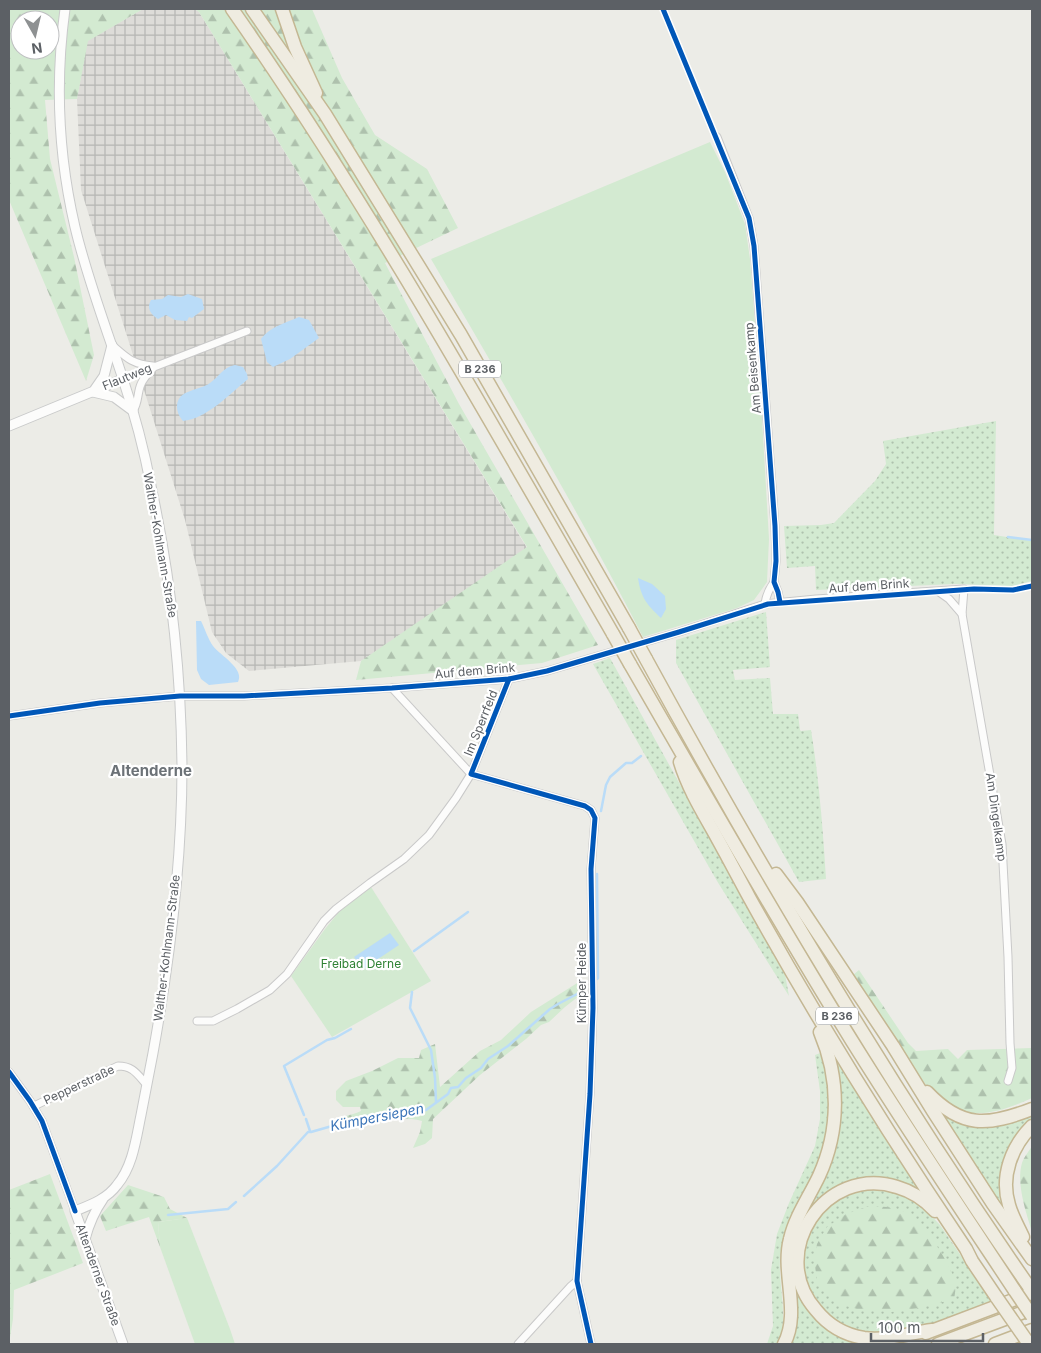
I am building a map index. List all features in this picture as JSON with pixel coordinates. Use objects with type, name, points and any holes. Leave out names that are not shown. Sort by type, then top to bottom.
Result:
[{"type":"highway","name":"B 236","points":[[232,9],[316,135],[421,304],[768,901],[852,1040],[944,1186],[1032,1316]]},
{"type":"highway","name":"B 236","points":[[252,9],[324,114],[456,327],[629,628],[696,750],[813,951],[906,1101],[1031,1290]]},
{"type":"highway","points":[[282,9],[295,47],[324,114]]},
{"type":"highway","points":[[670,733],[683,773],[697,802],[800,986],[872,1106],[972,1261],[1029,1344]]},
{"type":"highway","points":[[749,842],[797,902],[893,1046],[958,1150],[1032,1259]]},
{"type":"highway","points":[[784,1344],[787,1338],[791,1311],[787,1267],[790,1239],[826,1157],[835,1114],[835,1088],[828,1053],[800,986]]},
{"type":"highway","points":[[893,1046],[936,1102],[956,1115],[988,1122],[1032,1109]]},
{"type":"highway","points":[[1032,1126],[1024,1134],[1013,1153],[1007,1172],[1006,1183],[1008,1204],[1032,1255]]},
{"type":"highway","points":[[932,1330],[879,1339],[864,1338],[851,1335],[828,1323],[805,1295],[798,1270],[799,1247],[811,1217],[826,1200],[847,1188],[868,1183],[892,1185],[915,1195],[932,1208],[972,1261]]},
{"type":"highway","points":[[893,1344],[920,1336],[1031,1290]]},
{"type":"highway","points":[[938,1344],[1032,1309]]},
{"type":"highway","points":[[995,1344],[1032,1330]]},
{"type":"main road","name":"Walther-Kohlmann-Straße","points":[[65,9],[58,79],[62,159],[75,230],[88,276],[133,411],[151,485],[166,564],[174,623],[180,696],[182,769],[176,888],[170,944],[161,1007],[135,1142],[128,1168],[119,1184],[105,1198],[75,1211]]},
{"type":"main road","points":[[112,344],[104,376],[93,392],[114,397],[133,411]]},
{"type":"main road","name":"Flautweg","points":[[9,426],[123,379]]},
{"type":"main road","points":[[85,1240],[94,1212],[105,1198]]},
{"type":"main road","name":"Altenderner Straße","points":[[75,1211],[122,1344]]},
{"type":"street","name":"Am Beisenkamp","points":[[717,137],[749,218],[754,246],[775,526],[776,561],[774,582],[780,602]]},
{"type":"street","name":"Flautweg","points":[[123,379],[247,331]]},
{"type":"street","points":[[112,344],[133,361],[156,366]]},
{"type":"street","points":[[133,411],[145,376],[156,366]]},
{"type":"street","name":"Am Beisenkamp","points":[[765,604],[769,589],[774,582]]},
{"type":"street","name":"Auf dem Brink","points":[[9,716],[100,703],[180,696],[244,696],[509,679],[679,632],[765,604],[964,590]]},
{"type":"street","name":"Am Dingelkamp","points":[[964,590],[962,614],[1002,844],[1012,1068],[1008,1081]]},
{"type":"street","points":[[939,592],[950,600],[962,614]]},
{"type":"street","name":"Im Sperrfeld","points":[[198,1021],[213,1020],[270,990],[287,974],[324,921],[336,909],[404,859],[429,835],[471,774],[509,679]]},
{"type":"street","points":[[392,688],[471,774]]},
{"type":"street","name":"Kümper Heide","points":[[471,774],[585,806],[591,810],[594,818],[591,869],[592,1050],[577,1281],[591,1344]]},
{"type":"street","name":"Pepperstraße","points":[[34,1106],[118,1066],[132,1068],[147,1085]]},
{"type":"street","name":"Altenderner Straße","points":[[9,1072],[34,1106],[45,1128],[75,1211]]},
{"type":"street","points":[[518,1344],[577,1281]]},
{"type":"shaded area","points":[[143,9],[195,9],[199,12],[527,548],[361,661],[249,671],[226,653],[212,632],[185,520],[81,190],[77,99],[87,41]]},
{"type":"green space","points":[[9,9],[143,9],[88,41],[77,99],[45,100],[50,159],[74,257],[94,355],[86,381],[9,200]]},
{"type":"green space","points":[[195,9],[312,9],[342,78],[375,135],[427,169],[458,228],[385,263],[459,404],[598,645],[542,663],[356,680],[361,661],[527,547],[199,12]]},
{"type":"green space","points":[[710,142],[725,172],[745,224],[750,259],[769,539],[767,582],[754,600],[737,608],[643,637],[566,494],[431,259]]},
{"type":"green space","points":[[996,421],[994,535],[1032,541],[1032,581],[1012,586],[955,584],[816,590],[815,566],[787,568],[784,526],[834,523],[875,481],[886,464],[883,441]]},
{"type":"green space","points":[[766,612],[770,667],[733,670],[735,680],[770,678],[773,714],[798,714],[800,730],[811,730],[820,804],[826,879],[799,882],[676,663],[676,640]]},
{"type":"green space","points":[[610,658],[785,974],[789,996],[717,881],[593,664]]},
{"type":"green space","name":"Freibad Derne","points":[[371,887],[431,981],[332,1037],[291,976],[343,907]]},
{"type":"green space","points":[[859,970],[908,1043],[916,1051],[948,1049],[958,1059],[967,1050],[1032,1048],[1032,1098],[1014,1106],[984,1113],[965,1112],[946,1104],[937,1097],[921,1078],[858,983],[853,975]]},
{"type":"green space","points":[[582,980],[588,989],[549,1022],[541,1025],[480,1075],[433,1119],[432,1138],[425,1144],[413,1148],[420,1132],[422,1121],[411,1119],[390,1119],[335,1130],[333,1122],[339,1118],[361,1111],[360,1107],[343,1107],[336,1100],[336,1091],[346,1081],[398,1058],[419,1058],[421,1050],[435,1044],[440,1087],[480,1051],[501,1040],[531,1012]]},
{"type":"green space","points":[[823,1052],[829,1090],[825,1138],[814,1172],[784,1237],[780,1257],[783,1307],[782,1332],[778,1344],[767,1344],[773,1326],[771,1270],[777,1234],[815,1146],[820,1119],[820,1091],[815,1055]]},
{"type":"green space","points":[[832,1053],[919,1190],[890,1180],[873,1179],[853,1182],[800,1228],[802,1299],[874,1344],[789,1344],[793,1242],[828,1164]]},
{"type":"green space","points":[[942,1114],[966,1124],[987,1126],[1008,1123],[1032,1114],[1032,1121],[1018,1136],[1003,1208]]},
{"type":"green space","points":[[1032,1146],[1032,1232],[1022,1198],[1020,1171],[1025,1156]]},
{"type":"green space","points":[[50,1174],[83,1263],[14,1290],[13,1319],[9,1344],[9,1190]]},
{"type":"green space","points":[[128,1185],[164,1197],[170,1209],[187,1218],[158,1222],[160,1247],[149,1217],[106,1231],[100,1216]]},
{"type":"green space","points":[[879,1189],[909,1197],[924,1208],[940,1225],[993,1303],[922,1327],[882,1333],[862,1332],[845,1327],[824,1311],[810,1290],[804,1267],[806,1243],[810,1231],[824,1212],[840,1199],[849,1194]]},
{"type":"green space","points":[[866,1207],[898,1209],[908,1214],[922,1226],[943,1256],[953,1275],[955,1283],[954,1299],[919,1308],[891,1312],[857,1309],[840,1304],[826,1292],[817,1279],[814,1260],[817,1244],[827,1227],[846,1214]]},
{"type":"green space","points":[[187,1218],[235,1344],[195,1344],[160,1247],[158,1222]]},
{"type":"water","points":[[188,294],[202,299],[204,309],[192,318],[189,317],[187,321],[175,320],[166,315],[158,319],[150,311],[151,300],[162,299],[168,295],[181,297]]},
{"type":"water","points":[[299,317],[309,320],[319,338],[290,359],[273,367],[267,362],[261,339],[273,328]]},
{"type":"water","points":[[235,365],[243,367],[248,379],[209,411],[183,421],[178,414],[177,408],[178,400],[181,396],[205,386],[224,370]]},
{"type":"water","points":[[638,578],[652,584],[665,596],[666,609],[661,618],[645,601]]},
{"type":"water","points":[[196,621],[201,621],[213,646],[238,672],[238,682],[209,685],[201,679],[197,670]]},
{"type":"water","points":[[390,933],[399,945],[363,969],[354,957]]},
{"type":"waterway","points":[[1008,537],[1032,540]]},
{"type":"waterway","name":"Kümpersiepen","points":[[601,811],[606,785],[610,777],[626,763],[632,763],[641,756]]},
{"type":"waterway","name":"Kümpersiepen","points":[[597,874],[597,979]]},
{"type":"waterway","points":[[414,951],[468,912]]},
{"type":"waterway","name":"Kümpersiepen","points":[[244,1196],[277,1166],[308,1132],[367,1116],[426,1110],[448,1094],[451,1088],[458,1087],[466,1078],[481,1068],[488,1059],[508,1046],[550,1009],[586,987]]},
{"type":"waterway","points":[[412,992],[410,1008],[431,1050],[436,1102]]},
{"type":"waterway","points":[[304,1115],[284,1066],[327,1040],[335,1038],[351,1029]]},
{"type":"waterway","points":[[306,1119],[310,1131]]},
{"type":"waterway","name":"Kümpersiepen","points":[[168,1215],[228,1209],[236,1202]]},
{"type":"cycle path","points":[[663,9],[749,218],[754,246],[775,526],[776,561],[774,582],[780,602]]},
{"type":"cycle path","points":[[9,716],[100,703],[180,696],[244,696],[509,679],[547,671],[768,604],[974,589],[1013,590],[1032,586]]},
{"type":"cycle path","points":[[509,679],[471,774],[585,806],[591,810],[595,818],[591,869],[593,1008],[590,1094],[577,1281],[591,1344]]},
{"type":"cycle path","points":[[9,1072],[42,1121],[75,1211]]},
{"type":"district","name":"Altenderne","points":[[151,771]]}]
